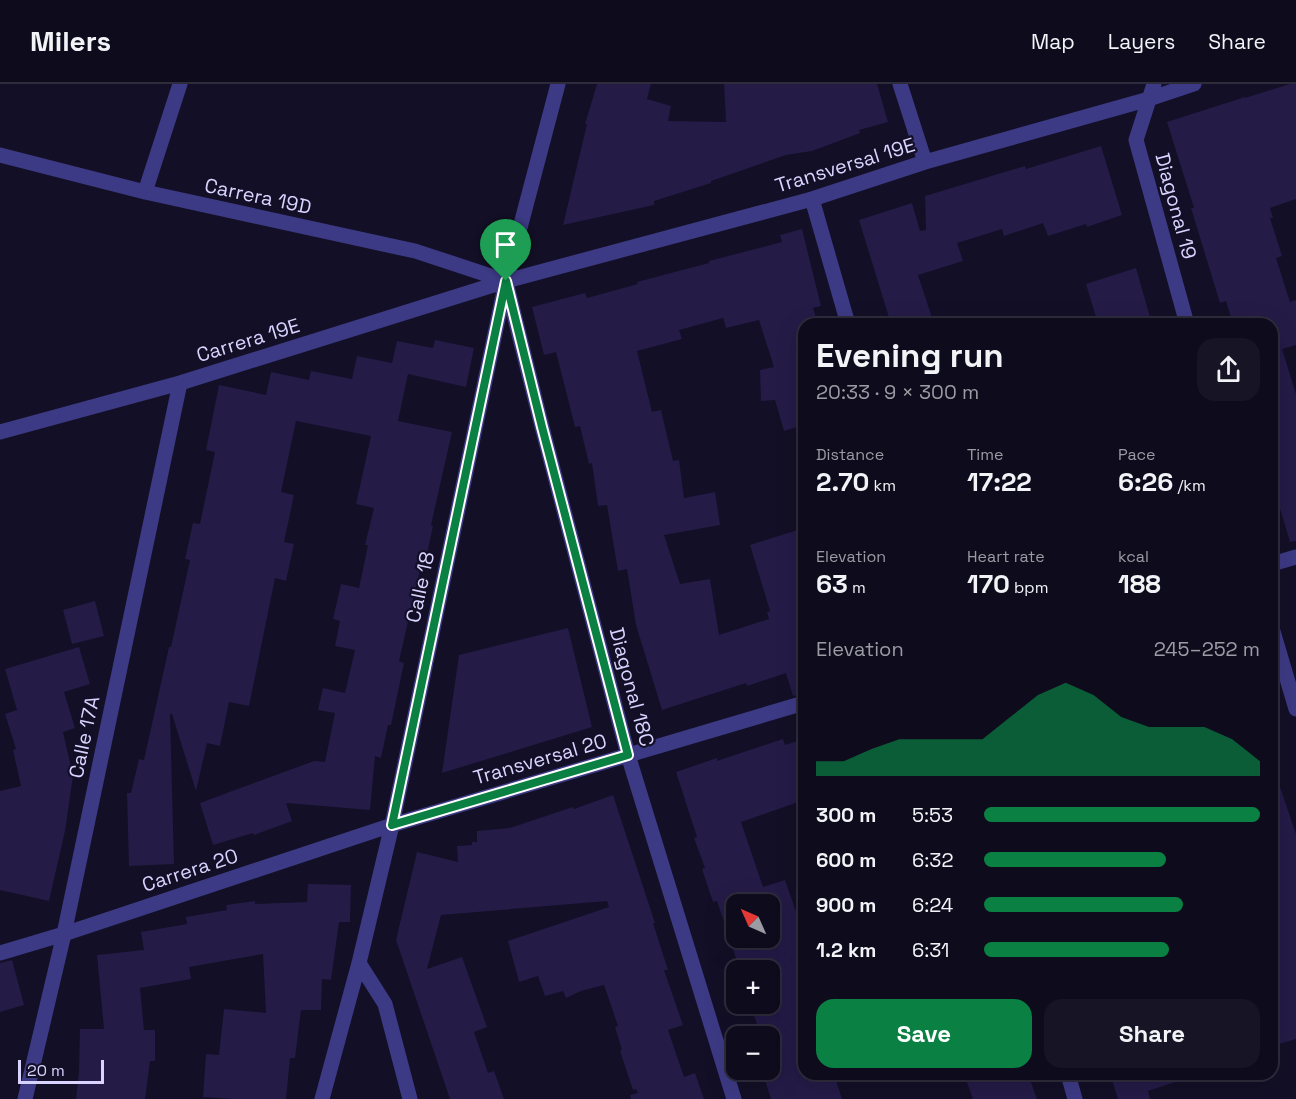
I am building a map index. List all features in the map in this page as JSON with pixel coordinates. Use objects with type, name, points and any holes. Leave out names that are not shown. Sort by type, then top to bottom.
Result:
[{"type":"street","points":[[145,192],[180,84]]},
{"type":"street","name":"Calle 18","points":[[322,1099],[359,963],[392,825],[506,281],[558,84]]},
{"type":"street","points":[[900,84],[925,162]]},
{"type":"street","name":"Transversal 19E","points":[[506,281],[812,199],[1151,91],[1194,84]]},
{"type":"street","name":"Diagonal 19","points":[[1151,91],[1136,140],[1185,318]]},
{"type":"street","name":"Carrera 19D","points":[[0,155],[145,192],[415,251],[506,281]]},
{"type":"street","points":[[812,199],[846,318]]},
{"type":"street","name":"Carrera 19E","points":[[0,432],[180,383],[506,281]]},
{"type":"street","name":"Diagonal 18C","points":[[506,281],[628,755],[734,1099]]},
{"type":"street","name":"Calle 17A","points":[[25,1099],[64,934],[180,383]]},
{"type":"street","points":[[1278,562],[1296,557]]},
{"type":"street","points":[[1278,648],[1296,710]]},
{"type":"street","name":"Transversal 20","points":[[392,825],[798,705]]},
{"type":"street","name":"Carrera 20","points":[[0,953],[64,934],[392,825]]},
{"type":"street","points":[[359,963],[385,1004],[410,1099]]},
{"type":"street","points":[[1070,1080],[1075,1099]]},
{"type":"building","points":[[597,84],[651,84],[647,99],[671,106],[668,121],[726,122],[724,84],[877,84],[888,122],[859,130],[860,133],[812,151],[786,155],[654,201],[654,205],[563,225],[587,124],[585,124]]},
{"type":"building","points":[[1296,84],[1296,199],[1270,208],[1273,218],[1270,218],[1282,256],[1276,258],[1290,302],[1296,300],[1296,345],[1282,349],[1296,394],[1296,541],[1290,542],[1278,502],[1278,318],[1231,318],[1226,301],[1220,303],[1167,122]]},
{"type":"building","points":[[1101,146],[1122,215],[1087,227],[1086,224],[1048,236],[1043,223],[1004,236],[1002,229],[957,243],[963,261],[918,275],[932,318],[889,318],[859,220],[912,203],[920,231],[926,230],[925,196],[1025,166],[1026,169]]},
{"type":"building","points":[[802,229],[821,306],[813,308],[816,318],[798,318],[798,427],[784,431],[775,400],[761,401],[760,370],[774,367],[759,320],[726,328],[723,318],[679,330],[682,339],[637,351],[652,412],[661,410],[673,461],[679,460],[684,498],[715,492],[720,525],[664,535],[680,584],[710,579],[719,635],[769,619],[767,612],[770,611],[750,545],[798,530],[798,695],[793,696],[786,673],[747,686],[746,683],[662,710],[636,625],[627,569],[618,571],[607,505],[598,506],[592,463],[589,464],[580,426],[575,427],[556,352],[544,355],[532,307],[585,293],[587,298],[638,284],[637,282],[782,242],[780,235]]},
{"type":"building","points":[[1136,268],[1150,318],[1096,318],[1086,284]]},
{"type":"building","points":[[435,340],[474,348],[466,387],[408,374],[398,421],[452,432],[426,558],[423,557],[399,661],[404,663],[391,725],[388,725],[381,758],[375,756],[370,810],[286,803],[292,821],[254,835],[253,833],[213,845],[200,803],[314,761],[325,762],[335,713],[318,710],[323,688],[345,693],[355,650],[335,646],[340,621],[333,619],[341,584],[359,588],[368,545],[365,545],[374,508],[356,504],[371,436],[296,421],[281,492],[294,495],[284,542],[294,544],[286,581],[275,578],[249,706],[229,702],[220,746],[207,743],[196,791],[172,714],[170,714],[174,864],[129,866],[127,793],[131,793],[139,759],[144,760],[190,560],[185,559],[193,523],[200,524],[215,452],[206,450],[219,385],[266,395],[271,372],[309,380],[311,371],[352,379],[357,356],[392,363],[397,341],[433,348]]},
{"type":"building","points":[[95,601],[104,636],[72,644],[63,610]]},
{"type":"building","points":[[568,628],[592,727],[442,773],[459,655]]},
{"type":"building","points":[[79,647],[90,684],[64,692],[75,728],[63,732],[73,776],[65,831],[49,901],[0,890],[0,791],[21,786],[13,750],[16,749],[5,714],[17,710],[5,669]]},
{"type":"building","points":[[783,739],[785,745],[798,741],[798,802],[741,822],[763,887],[785,880],[798,917],[798,1080],[836,1080],[842,1099],[771,1099],[765,1080],[780,1080],[780,1026],[758,1026],[753,1014],[780,1014],[780,960],[737,960],[733,948],[780,948],[780,894],[726,894],[726,928],[717,901],[713,902],[702,869],[705,868],[694,838],[697,837],[676,772]]},
{"type":"building","points":[[1278,781],[1296,834],[1296,1039],[1278,1044]]},
{"type":"building","points":[[613,795],[655,923],[653,923],[668,970],[664,970],[683,1025],[668,1030],[684,1077],[695,1073],[704,1099],[631,1099],[630,1095],[638,1093],[636,1089],[633,1090],[620,1051],[622,1050],[615,1027],[618,1026],[604,985],[566,998],[563,991],[545,996],[538,976],[519,982],[508,941],[609,907],[607,901],[441,915],[427,969],[462,957],[487,1027],[474,1032],[488,1073],[494,1071],[504,1099],[450,1099],[396,940],[417,852],[458,862],[457,846],[472,845],[472,842],[477,842],[477,831],[510,828]]},
{"type":"building","points":[[308,884],[351,885],[350,922],[339,922],[331,980],[322,979],[321,1010],[301,1010],[295,1058],[290,1058],[286,1099],[203,1097],[206,1054],[219,1055],[224,1009],[266,1013],[263,954],[189,967],[191,979],[140,988],[144,1030],[155,1030],[155,1061],[150,1061],[145,1099],[76,1099],[80,1029],[104,1029],[97,955],[144,950],[141,932],[187,924],[186,917],[227,910],[226,905],[255,901],[255,904],[307,902]]},
{"type":"building","points":[[12,960],[24,1005],[0,1012],[0,963]]},
{"type":"building","points":[[966,1080],[1030,1080],[1037,1099],[973,1099]]},
{"type":"building","points":[[1112,1080],[1181,1080],[1148,1091],[1150,1099],[1118,1099]]},
{"type":"route","points":[[506,281],[628,755],[392,825],[506,281]]}]
